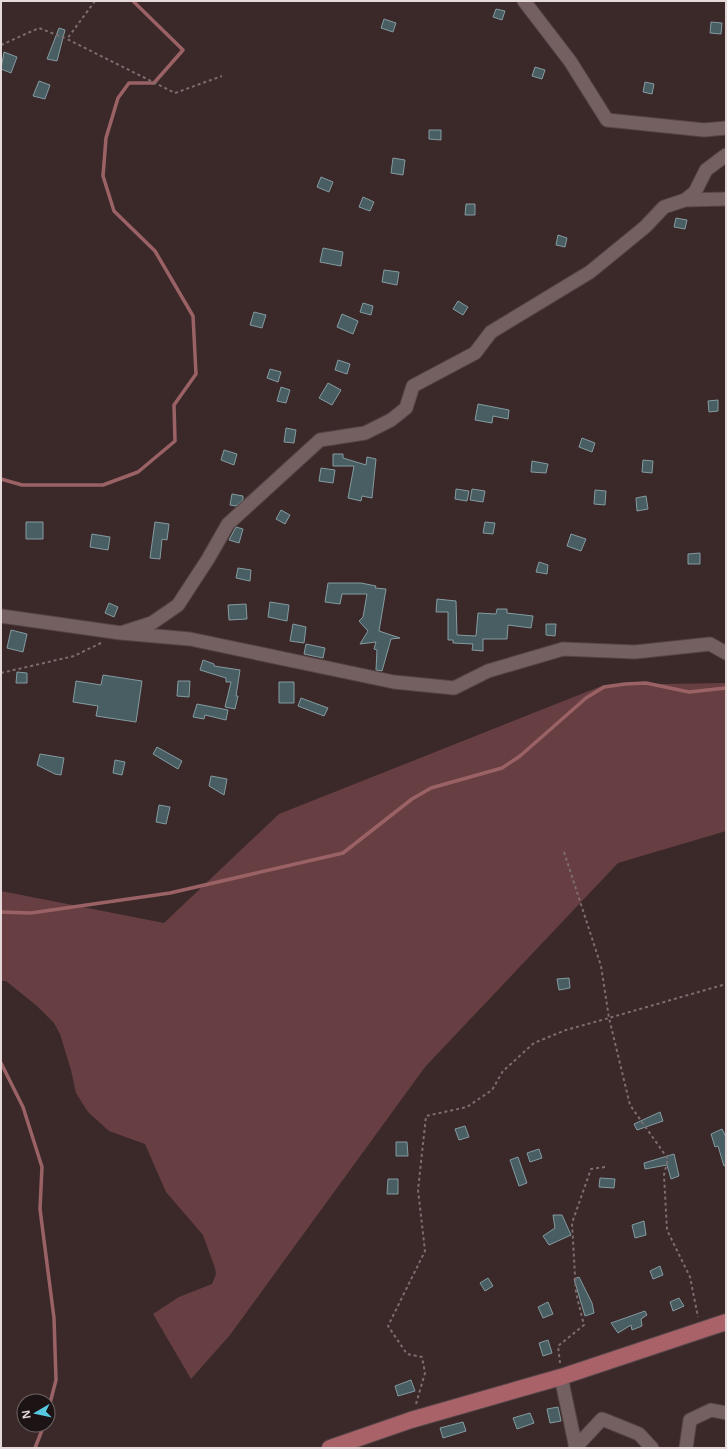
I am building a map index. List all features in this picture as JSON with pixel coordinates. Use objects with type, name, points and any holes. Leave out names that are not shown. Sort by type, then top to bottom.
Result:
[{"type":"main road","points":[[330,1448],[411,1420],[561,1377],[726,1322]]},
{"type":"street","points":[[524,1],[570,61],[607,120],[704,130],[726,128]]},
{"type":"street","points":[[685,200],[695,192],[706,170],[726,155]]},
{"type":"street","points":[[121,633],[152,623],[178,605],[208,559],[228,524],[320,440],[365,433],[391,420],[406,408],[413,386],[475,353],[491,332],[590,272],[645,227],[664,207],[685,200],[726,198]]},
{"type":"street","points":[[1,616],[121,633],[190,639],[394,682],[454,688],[488,670],[563,649],[635,652],[710,644],[726,653]]},
{"type":"street","points":[[561,1377],[576,1448]]},
{"type":"street","points":[[686,1448],[690,1420],[711,1410],[726,1413]]},
{"type":"street","points":[[576,1448],[602,1420],[639,1434],[652,1448]]},
{"type":"path","points":[[68,39],[95,1]]},
{"type":"path","points":[[1,45],[39,28],[68,39],[175,93],[222,76]]},
{"type":"path","points":[[1,673],[74,656],[121,633]]},
{"type":"path","points":[[564,852],[601,966],[609,1018],[630,1105],[668,1159],[664,1174],[667,1230],[690,1277],[701,1330]]},
{"type":"path","points":[[411,1420],[425,1374],[422,1357],[407,1354],[388,1326],[425,1251],[418,1190],[426,1116],[467,1107],[492,1090],[503,1071],[534,1043],[566,1030],[726,984]]},
{"type":"path","points":[[561,1377],[558,1346],[584,1324],[576,1293],[572,1223],[591,1169],[605,1167]]},
{"type":"shaded area","points":[[726,683],[726,831],[618,863],[425,1067],[230,1335],[191,1379],[153,1314],[179,1297],[212,1284],[216,1274],[215,1268],[203,1235],[166,1192],[145,1144],[109,1131],[88,1112],[76,1093],[60,1034],[54,1023],[37,1006],[6,981],[1,981],[1,891],[164,923],[279,814],[604,685]]},
{"type":"building","points":[[496,9],[505,11],[502,20],[493,17]]},
{"type":"building","points":[[384,19],[396,23],[393,32],[381,28]]},
{"type":"building","points":[[711,22],[722,23],[721,34],[710,33]]},
{"type":"building","points":[[59,28],[65,30],[57,61],[47,59]]},
{"type":"building","points":[[4,52],[17,57],[11,73],[1,69]]},
{"type":"building","points":[[535,67],[545,70],[542,79],[532,76]]},
{"type":"building","points":[[39,81],[50,85],[45,99],[33,96]]},
{"type":"building","points":[[645,82],[654,84],[652,94],[643,92]]},
{"type":"building","points":[[429,130],[441,130],[441,140],[429,139]]},
{"type":"building","points":[[393,158],[405,160],[403,175],[391,173]]},
{"type":"building","points":[[321,177],[333,182],[329,192],[317,187]]},
{"type":"building","points":[[363,197],[374,202],[370,211],[359,207]]},
{"type":"building","points":[[466,204],[475,204],[475,215],[465,215]]},
{"type":"building","points":[[676,218],[687,220],[685,229],[674,227]]},
{"type":"building","points":[[558,235],[567,238],[565,247],[556,245]]},
{"type":"building","points":[[323,248],[343,252],[341,266],[320,262]]},
{"type":"building","points":[[384,270],[399,272],[397,285],[382,282]]},
{"type":"building","points":[[458,301],[468,307],[463,315],[453,309]]},
{"type":"building","points":[[363,303],[373,306],[371,315],[360,312]]},
{"type":"building","points":[[254,312],[266,315],[262,328],[250,325]]},
{"type":"building","points":[[342,314],[358,321],[353,334],[337,327]]},
{"type":"building","points":[[338,360],[350,364],[347,374],[335,370]]},
{"type":"building","points":[[270,369],[281,372],[278,382],[267,378]]},
{"type":"building","points":[[328,383],[341,390],[332,405],[319,398]]},
{"type":"building","points":[[281,387],[290,390],[286,403],[277,401]]},
{"type":"building","points":[[718,400],[718,411],[709,412],[708,401]]},
{"type":"building","points":[[478,404],[509,410],[508,419],[493,416],[492,423],[475,420]]},
{"type":"building","points":[[286,428],[296,430],[294,443],[284,442]]},
{"type":"building","points":[[582,438],[595,443],[592,452],[579,447]]},
{"type":"building","points":[[224,450],[237,454],[234,465],[221,460]]},
{"type":"building","points":[[333,454],[343,454],[343,458],[366,465],[367,457],[376,459],[372,498],[362,496],[361,501],[348,498],[354,466],[333,466]]},
{"type":"building","points":[[643,460],[653,461],[652,473],[642,472]]},
{"type":"building","points":[[532,461],[548,464],[546,473],[531,472]]},
{"type":"building","points":[[321,468],[335,470],[333,483],[319,481]]},
{"type":"building","points":[[456,489],[469,491],[467,501],[455,499]]},
{"type":"building","points":[[472,489],[485,491],[483,502],[470,500]]},
{"type":"building","points":[[595,490],[606,491],[605,505],[594,504]]},
{"type":"building","points":[[232,494],[243,496],[243,500],[236,506],[230,505]]},
{"type":"building","points":[[646,496],[648,509],[637,511],[636,498]]},
{"type":"building","points":[[281,510],[290,515],[285,524],[276,519]]},
{"type":"building","points":[[26,522],[43,522],[43,539],[26,539]]},
{"type":"building","points":[[155,522],[169,524],[167,540],[162,539],[160,559],[150,558]]},
{"type":"building","points":[[485,522],[495,523],[493,534],[483,533]]},
{"type":"building","points":[[236,527],[243,529],[239,543],[229,540]]},
{"type":"building","points":[[92,534],[110,537],[108,550],[90,547]]},
{"type":"building","points":[[571,534],[586,539],[581,551],[567,546]]},
{"type":"building","points":[[700,553],[700,564],[688,564],[688,554]]},
{"type":"building","points":[[539,562],[548,565],[547,574],[536,572]]},
{"type":"building","points":[[238,568],[251,570],[250,581],[236,578]]},
{"type":"building","points":[[328,583],[361,583],[376,586],[375,588],[386,589],[379,631],[400,638],[391,639],[382,671],[376,670],[377,650],[374,649],[376,642],[360,644],[368,631],[359,621],[363,617],[367,594],[342,594],[340,604],[325,602]]},
{"type":"building","points":[[437,599],[456,601],[457,635],[476,636],[478,613],[496,614],[497,609],[507,609],[507,613],[533,616],[531,628],[508,625],[507,639],[483,639],[483,651],[472,650],[473,644],[453,643],[453,640],[448,640],[448,612],[436,612]]},
{"type":"building","points":[[270,602],[289,605],[287,621],[268,617]]},
{"type":"building","points":[[109,603],[118,607],[114,617],[105,613]]},
{"type":"building","points":[[246,604],[247,619],[229,620],[228,605]]},
{"type":"building","points":[[293,624],[306,627],[304,643],[290,641]]},
{"type":"building","points":[[546,624],[556,624],[555,636],[546,635]]},
{"type":"building","points":[[11,630],[27,634],[23,652],[7,648]]},
{"type":"building","points":[[306,644],[325,648],[323,658],[304,654]]},
{"type":"building","points":[[203,660],[214,664],[214,666],[240,670],[236,696],[238,696],[235,709],[225,707],[231,682],[226,682],[226,678],[200,670]]},
{"type":"building","points":[[17,672],[27,673],[27,683],[16,683]]},
{"type":"building","points":[[103,675],[142,681],[136,722],[96,716],[98,706],[73,702],[76,681],[101,685]]},
{"type":"building","points":[[178,681],[190,681],[189,697],[177,696]]},
{"type":"building","points":[[279,682],[294,682],[294,703],[279,703]]},
{"type":"building","points":[[301,698],[328,708],[324,716],[298,706]]},
{"type":"building","points":[[197,704],[228,710],[226,720],[205,715],[204,719],[193,717]]},
{"type":"building","points":[[157,747],[182,761],[178,769],[153,754]]},
{"type":"building","points":[[40,754],[64,758],[61,775],[55,774],[37,765]]},
{"type":"building","points":[[115,760],[125,762],[122,775],[113,773]]},
{"type":"building","points":[[211,776],[227,779],[224,795],[209,786]]},
{"type":"building","points":[[159,805],[170,807],[166,824],[156,822]]},
{"type":"building","points":[[569,978],[570,988],[559,990],[557,979]]},
{"type":"building","points":[[660,1112],[663,1121],[637,1130],[634,1124]]},
{"type":"building","points":[[465,1126],[469,1137],[459,1140],[455,1129]]},
{"type":"building","points":[[722,1129],[726,1137],[726,1165],[724,1166],[718,1146],[715,1147],[711,1134]]},
{"type":"building","points":[[396,1142],[407,1142],[408,1156],[396,1156]]},
{"type":"building","points":[[539,1149],[542,1158],[530,1162],[527,1153]]},
{"type":"building","points":[[674,1154],[679,1176],[671,1179],[667,1165],[645,1169],[644,1163]]},
{"type":"building","points":[[518,1157],[527,1183],[519,1186],[510,1160]]},
{"type":"building","points":[[600,1178],[615,1179],[614,1188],[599,1187]]},
{"type":"building","points":[[388,1179],[398,1179],[398,1194],[387,1194]]},
{"type":"building","points":[[553,1215],[562,1215],[571,1235],[549,1245],[543,1236],[555,1228]]},
{"type":"building","points":[[644,1221],[646,1235],[635,1238],[632,1225]]},
{"type":"building","points":[[660,1266],[663,1275],[653,1279],[650,1271]]},
{"type":"building","points":[[579,1277],[592,1303],[594,1313],[585,1316],[574,1279]]},
{"type":"building","points":[[488,1278],[493,1286],[485,1291],[480,1283]]},
{"type":"building","points":[[679,1298],[684,1306],[673,1311],[670,1302]]},
{"type":"building","points":[[548,1302],[553,1314],[543,1318],[538,1307]]},
{"type":"building","points":[[645,1311],[647,1315],[641,1319],[642,1326],[632,1330],[631,1325],[618,1333],[611,1323]]},
{"type":"building","points":[[548,1340],[552,1353],[543,1356],[539,1343]]},
{"type":"building","points":[[411,1380],[415,1391],[398,1396],[395,1386]]},
{"type":"building","points":[[558,1407],[561,1421],[550,1423],[547,1409]]},
{"type":"building","points":[[530,1413],[534,1423],[517,1429],[513,1418]]},
{"type":"building","points":[[463,1422],[466,1431],[443,1438],[440,1428]]},
{"type":"waterway","points":[[1,479],[22,485],[103,485],[138,472],[175,441],[174,405],[196,374],[193,316],[155,251],[114,211],[103,176],[106,138],[118,98],[129,83],[154,83],[183,50],[133,1]]},
{"type":"waterway","points":[[1,912],[31,913],[170,893],[343,853],[412,799],[431,788],[502,768],[520,756],[586,698],[604,687],[646,683],[689,692],[726,688]]},
{"type":"waterway","points":[[1,1063],[23,1107],[42,1167],[40,1209],[54,1318],[56,1380],[53,1393]]},
{"type":"waterway","points":[[35,1448],[41,1433]]}]
